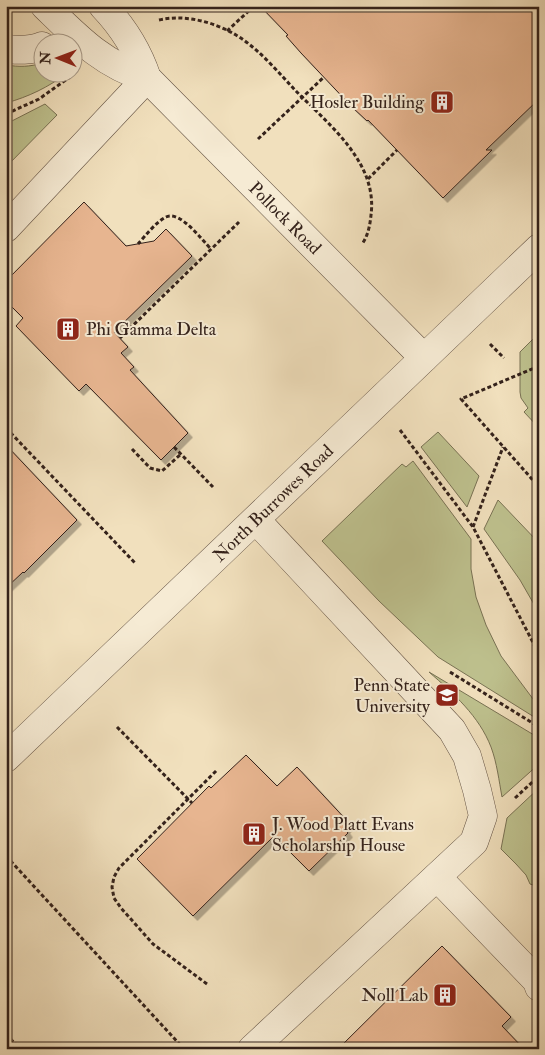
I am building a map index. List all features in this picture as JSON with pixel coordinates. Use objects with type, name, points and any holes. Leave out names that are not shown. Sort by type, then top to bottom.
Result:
[{"type":"street","name":"Pollock Road","points":[[45,6],[58,32]]},
{"type":"street","name":"Pollock Road","points":[[103,6],[131,42],[141,60],[147,78],[424,358]]},
{"type":"street","name":"Pollock Road","points":[[82,45],[127,72],[147,78]]},
{"type":"street","points":[[6,49],[32,49]]},
{"type":"street","points":[[6,228],[147,78]]},
{"type":"street","name":"North Burrowes Road","points":[[8,752],[256,520],[539,248]]},
{"type":"street","points":[[252,1049],[474,842],[483,816],[467,756],[452,730],[256,520]]},
{"type":"street","points":[[437,877],[537,981],[539,987]]},
{"type":"path","points":[[227,31],[254,6]]},
{"type":"path","points":[[151,22],[169,18],[181,18],[212,24],[236,35],[259,53],[353,152],[368,179],[371,191],[372,210],[370,228],[361,246]]},
{"type":"path","points":[[252,144],[324,77]]},
{"type":"path","points":[[6,114],[39,99],[64,82]]},
{"type":"path","points":[[368,179],[397,150]]},
{"type":"path","points":[[138,244],[164,218],[171,215],[180,218],[212,249]]},
{"type":"path","points":[[120,338],[243,218]]},
{"type":"path","points":[[486,340],[504,358]]},
{"type":"path","points":[[539,366],[461,399],[539,487]]},
{"type":"path","points":[[397,426],[473,527],[539,654]]},
{"type":"path","points":[[6,428],[135,563]]},
{"type":"path","points":[[174,447],[214,487]]},
{"type":"path","points":[[473,527],[503,447]]},
{"type":"path","points":[[132,449],[150,468],[162,471],[181,454]]},
{"type":"path","points":[[117,727],[192,804]]},
{"type":"path","points":[[207,984],[153,944],[121,908],[114,898],[112,887],[114,877],[119,868],[217,770]]},
{"type":"path","points":[[6,856],[184,1049]]},
{"type":"path","points":[[6,1034],[20,1049]]},
{"type":"green space","points":[[6,65],[32,65],[32,82],[54,82],[22,98],[6,103]]},
{"type":"green space","points":[[45,104],[57,115],[6,167],[6,124]]},
{"type":"green space","points":[[539,333],[539,428],[524,412],[528,408],[521,398],[520,392],[520,352]]},
{"type":"green space","points":[[438,432],[479,476],[467,507],[421,447]]},
{"type":"green space","points":[[413,461],[471,539],[471,569],[476,597],[486,625],[501,656],[539,707],[539,720],[438,657],[379,601],[322,541],[402,464],[406,467]]},
{"type":"green space","points":[[498,500],[539,543],[539,613],[520,580],[484,529]]},
{"type":"green space","points":[[429,672],[539,738],[539,764],[502,797],[495,759],[480,725],[465,706]]},
{"type":"green space","points":[[539,788],[539,887],[530,884],[526,875],[501,849],[507,818]]},
{"type":"building","name":"Hosler Building","points":[[260,6],[539,6],[539,99],[486,150],[492,150],[443,198],[368,120],[352,107]]},
{"type":"building","name":"Phi Gamma Delta","points":[[84,202],[126,246],[154,241],[166,229],[192,256],[114,332],[128,347],[121,353],[134,367],[130,370],[188,433],[161,460],[86,384],[79,391],[16,326],[23,318],[6,301],[6,281]]},
{"type":"building","points":[[6,445],[77,520],[24,573],[6,588]]},
{"type":"building","name":"J. Wood Platt Evans Scholarship House","points":[[246,755],[277,786],[297,767],[350,824],[345,829],[348,833],[309,871],[274,836],[193,916],[137,859],[209,786],[211,788]]},
{"type":"building","name":"Noll Lab","points":[[442,946],[511,1017],[502,1026],[524,1049],[338,1049]]},
{"type":"place","name":"Hosler Building","points":[[442,102]]},
{"type":"place","name":"Phi Gamma Delta","points":[[68,329]]},
{"type":"place","name":"Penn State University","points":[[447,695]]},
{"type":"place","name":"J. Wood Platt Evans Scholarship House","points":[[254,834]]},
{"type":"place","name":"Noll Lab","points":[[445,995]]}]
